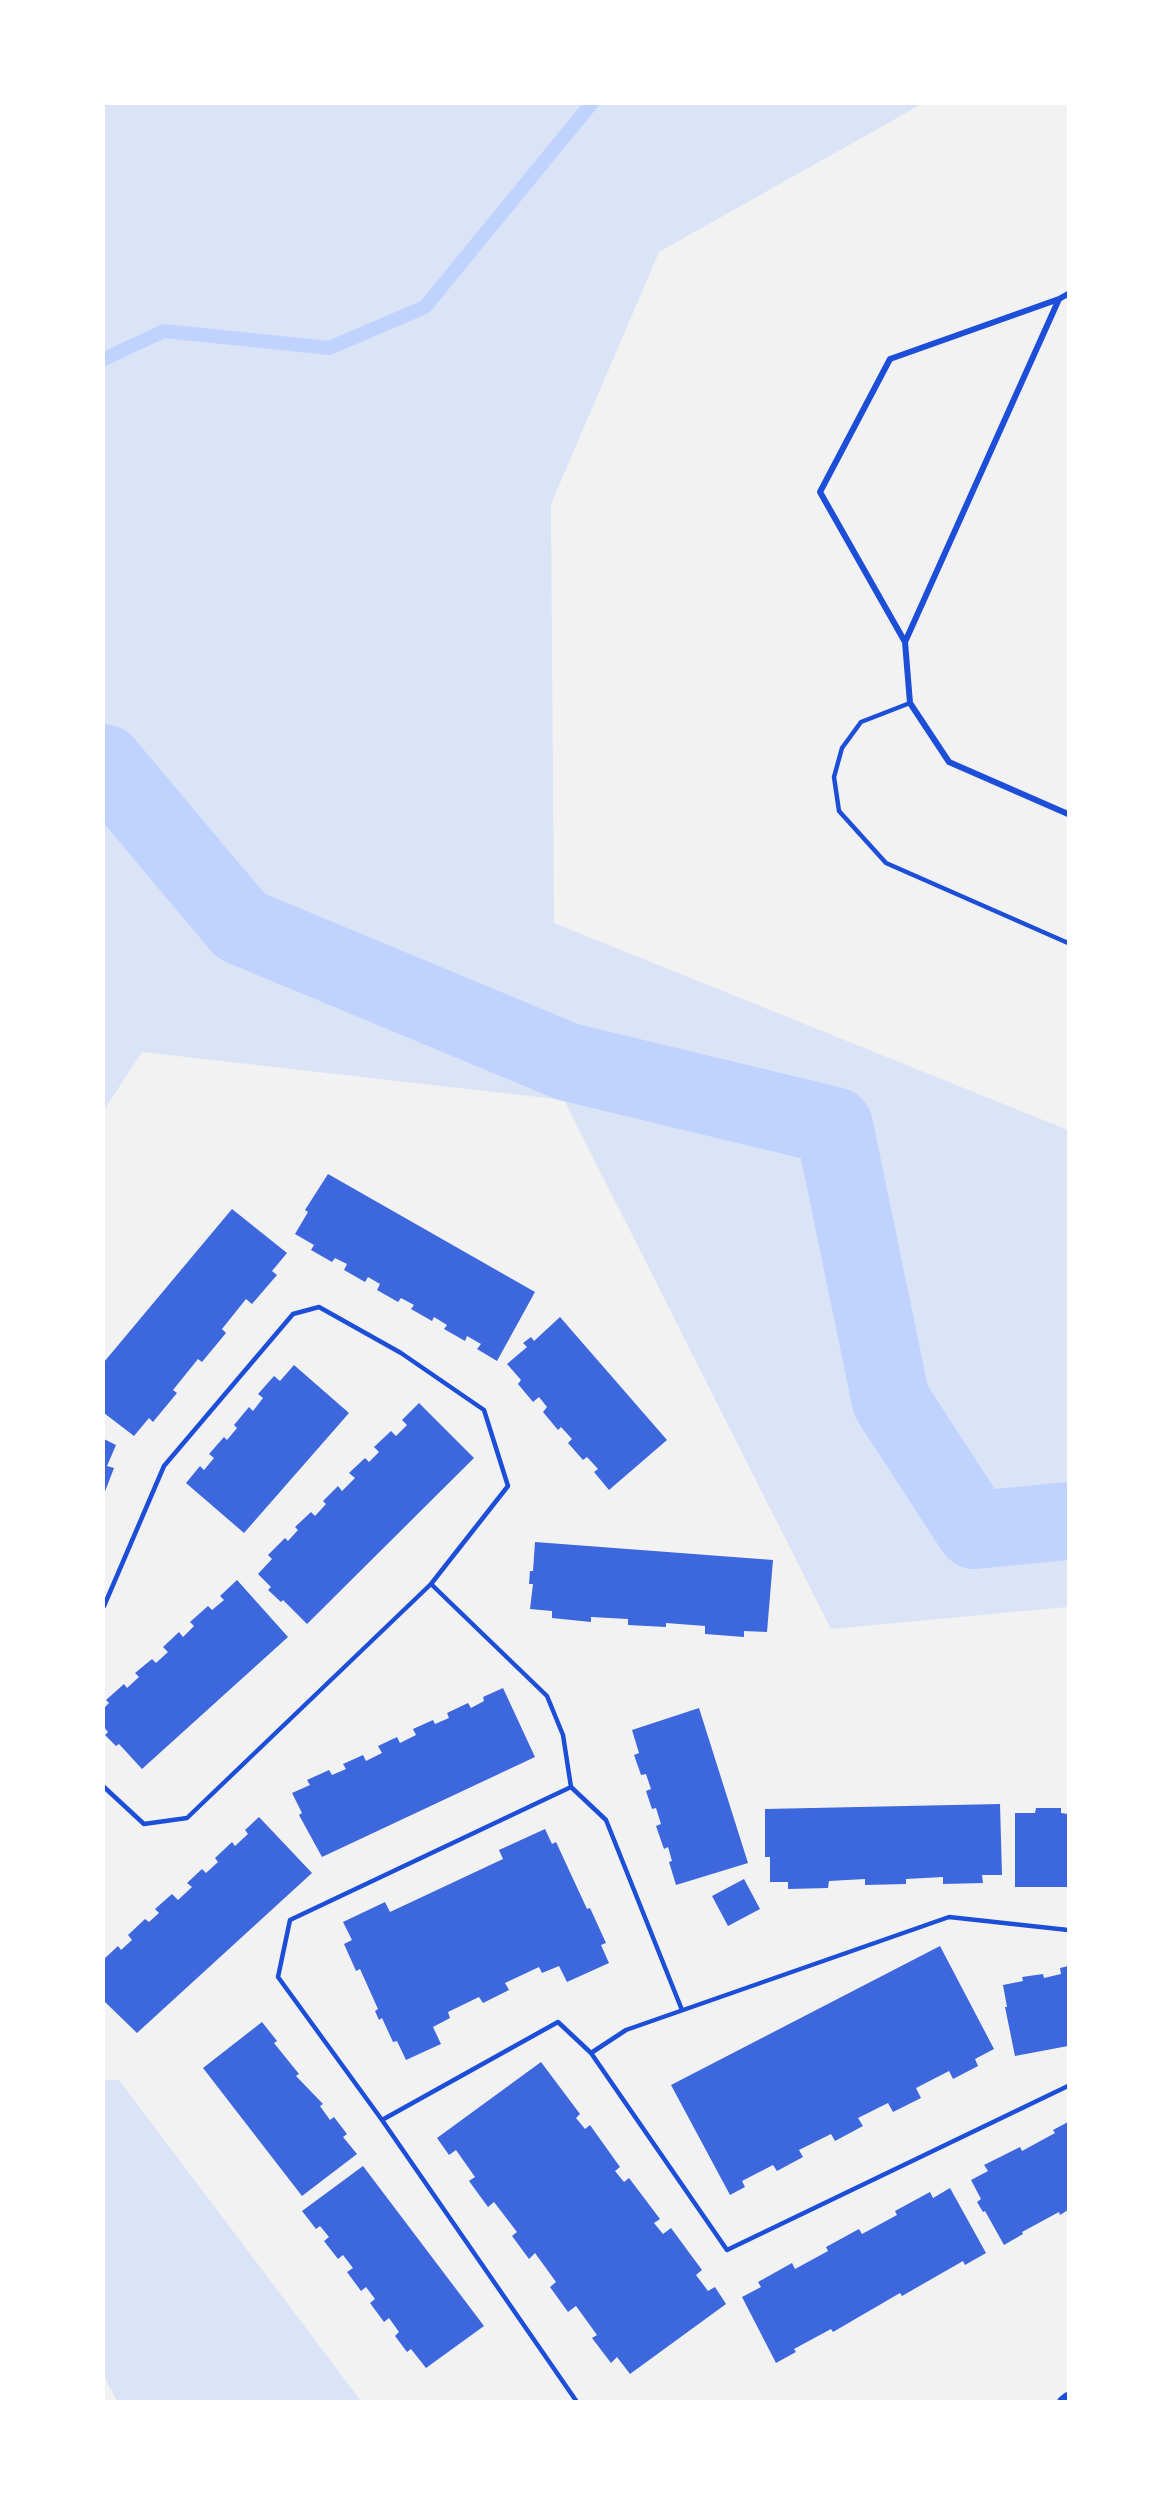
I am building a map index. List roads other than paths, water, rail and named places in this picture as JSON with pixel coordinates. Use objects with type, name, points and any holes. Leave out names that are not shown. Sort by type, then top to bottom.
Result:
[{"type":"main road","points":[[1063,2402],[1068,2398]]},
{"type":"street","points":[[1068,294],[890,358],[820,492],[905,642],[910,703],[949,762],[1068,814]]},
{"type":"street","points":[[905,642],[1059,299]]},
{"type":"lane","points":[[910,703],[861,722],[842,748],[834,777],[838,812],[886,863],[1068,943]]},
{"type":"lane","points":[[104,1606],[164,1466],[292,1314],[319,1307],[401,1353],[484,1410],[508,1486],[431,1584],[187,1818],[144,1824],[104,1787]]},
{"type":"lane","points":[[431,1584],[548,1696],[563,1735],[571,1787],[606,1820],[682,2010]]},
{"type":"lane","points":[[571,1787],[290,1920],[278,1977],[382,2120],[577,2402]]},
{"type":"lane","points":[[591,2054],[626,2030],[949,1917],[1068,1930]]},
{"type":"lane","points":[[382,2120],[558,2022],[591,2054],[727,2250],[1068,2086]]},
{"type":"waterway","points":[[104,359],[164,331],[329,348],[425,307],[591,104]]},
{"type":"waterway","points":[[104,763],[241,926],[568,1062],[834,1126],[891,1401],[975,1530],[1068,1521]]}]
